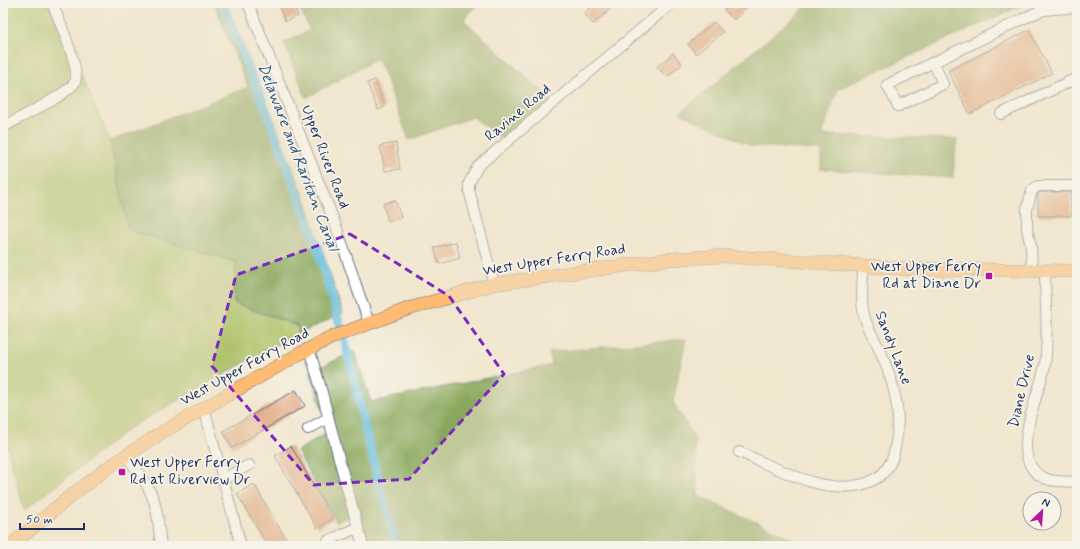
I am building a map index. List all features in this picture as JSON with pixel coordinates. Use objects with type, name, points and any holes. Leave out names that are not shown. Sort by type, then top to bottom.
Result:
[{"type":"main road","name":"West Upper Ferry Road","points":[[10,546],[72,495],[126,455],[204,408],[309,349],[335,336],[405,310],[494,284],[670,259],[724,256],[864,267],[940,270],[1077,271]]},
{"type":"street","points":[[3,128],[57,97],[75,82],[76,69],[52,3]]},
{"type":"street","name":"Upper River Road","points":[[248,3],[336,226],[369,323]]},
{"type":"street","name":"Ravine Road","points":[[494,284],[469,190],[469,183],[478,166],[672,3]]},
{"type":"street","points":[[934,63],[943,84],[898,106],[887,85],[1044,10],[1077,7]]},
{"type":"street","points":[[1001,114],[1077,78]]},
{"type":"street","name":"Diane Drive","points":[[1077,188],[1074,186],[1038,186],[1032,190],[1027,209],[1030,247],[1038,271],[1046,350],[1042,377],[1027,434],[1025,448],[1026,457],[1030,465],[1041,477],[1049,480],[1077,482]]},
{"type":"street","name":"Sandy Lane","points":[[739,452],[796,477],[828,485],[861,485],[871,482],[886,471],[893,458],[897,437],[897,405],[888,371],[867,326],[864,315],[862,302],[864,267]]},
{"type":"street","points":[[309,349],[363,546]]},
{"type":"street","points":[[204,408],[241,546]]},
{"type":"street","points":[[308,429],[328,418]]},
{"type":"street","points":[[126,455],[146,484],[152,496],[156,509],[161,546]]},
{"type":"street","points":[[223,479],[249,465]]},
{"type":"street","points":[[328,541],[358,527]]},
{"type":"highlighted area","points":[[350,234],[449,296],[504,374],[409,479],[314,485],[212,366],[236,275]]},
{"type":"green space","points":[[3,3],[51,3],[110,141],[128,230],[236,262],[234,303],[297,326],[299,334],[277,344],[131,427],[24,510],[3,430]]},
{"type":"green space","points":[[214,3],[226,3],[304,196],[343,313],[299,334],[297,325],[234,303],[236,262],[128,230],[110,141],[248,87]]},
{"type":"green space","points":[[297,3],[478,3],[464,20],[552,100],[502,139],[473,117],[409,140],[378,58],[306,98],[284,43],[310,30]]},
{"type":"green space","points":[[800,3],[1027,3],[838,89],[821,135],[957,139],[953,178],[821,169],[821,150],[751,146],[680,113],[804,9]]},
{"type":"green space","points":[[686,339],[673,402],[695,439],[698,496],[809,546],[361,546],[353,514],[336,522],[297,451],[329,431],[310,372],[355,351],[371,402],[552,365],[549,352]]},
{"type":"building","points":[[278,3],[293,3],[298,16],[285,21]]},
{"type":"building","points":[[596,3],[618,3],[593,24],[584,13]]},
{"type":"building","points":[[732,3],[751,3],[734,20],[724,10]]},
{"type":"building","points":[[714,22],[723,32],[696,54],[688,44]]},
{"type":"building","points":[[1029,30],[1052,73],[970,114],[948,71]]},
{"type":"building","points":[[673,53],[682,64],[667,77],[657,67]]},
{"type":"building","points":[[375,80],[385,107],[378,110],[367,83]]},
{"type":"building","points":[[396,143],[400,169],[385,171],[380,146]]},
{"type":"building","points":[[1040,192],[1071,192],[1071,216],[1038,216],[1038,194]]},
{"type":"building","points":[[395,200],[401,217],[388,221],[383,204]]},
{"type":"building","points":[[456,242],[460,258],[439,264],[434,248]]},
{"type":"building","points":[[296,390],[305,406],[232,448],[223,431]]},
{"type":"building","points":[[291,446],[333,519],[317,528],[275,456]]},
{"type":"building","points":[[254,484],[290,546],[268,546],[237,494]]},
{"type":"waterway","name":"Delaware and Raritan Canal","points":[[222,3],[272,125],[319,252],[340,325]]},
{"type":"waterway","name":"Delaware and Raritan Canal","points":[[345,341],[368,441],[396,546]]},
{"type":"place","name":"West Upper Ferry Rd at Diane Dr","points":[[989,276]]},
{"type":"place","name":"West Upper Ferry Rd at Riverview Dr","points":[[122,472]]}]
